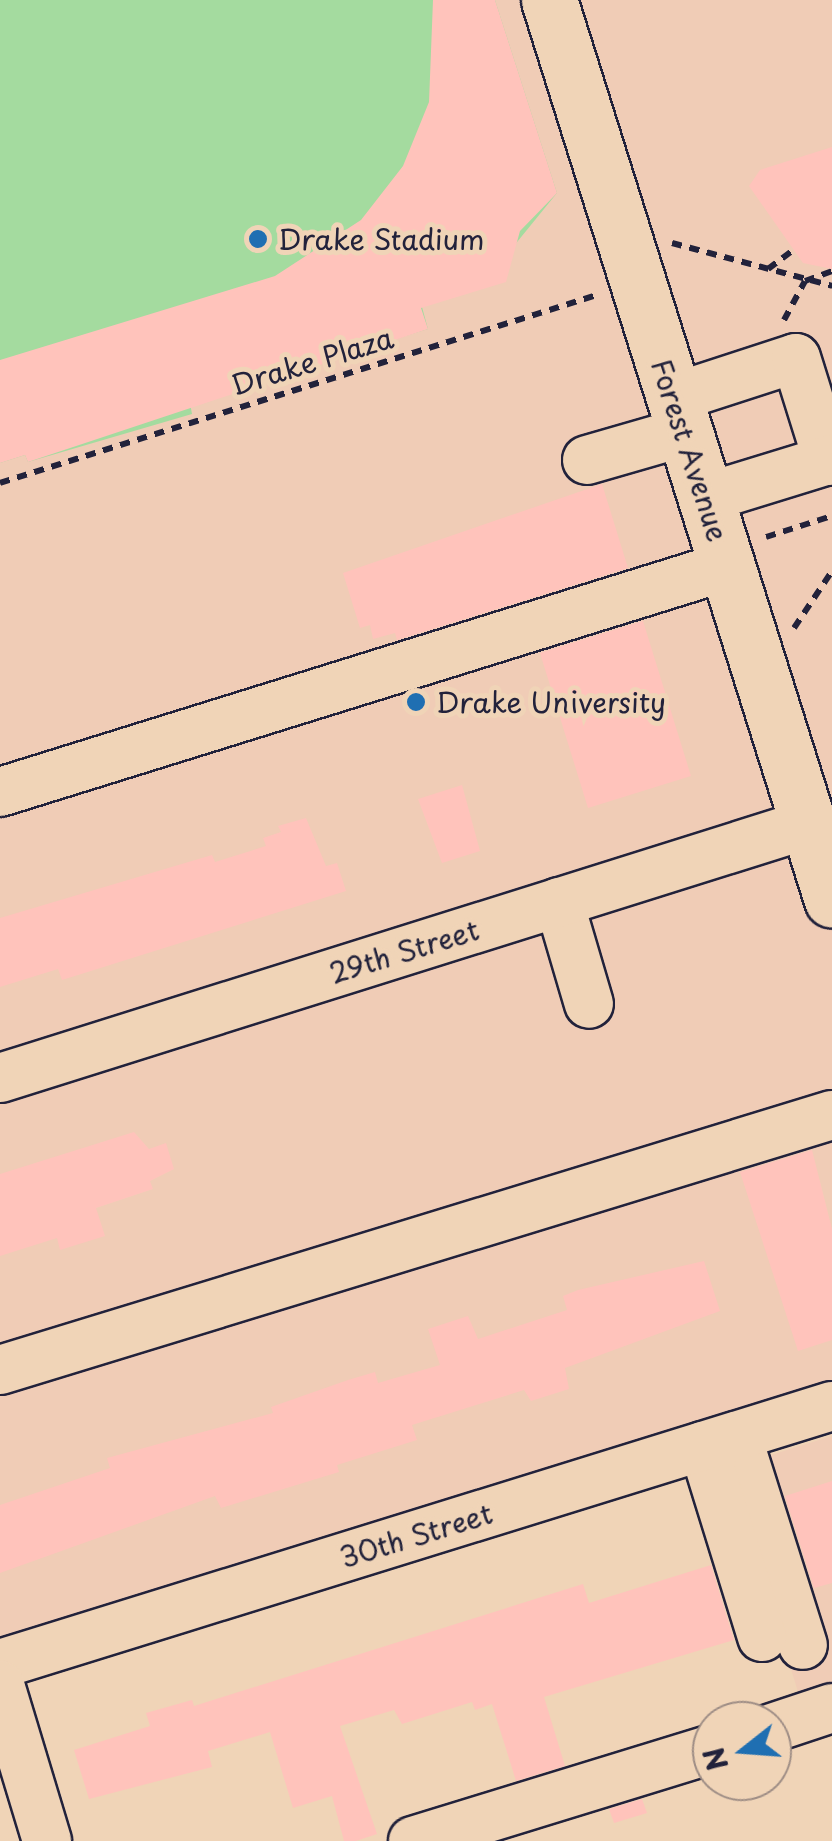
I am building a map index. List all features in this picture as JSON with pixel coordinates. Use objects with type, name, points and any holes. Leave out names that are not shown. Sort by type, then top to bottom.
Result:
[{"type":"main road","name":"Forest Avenue","points":[[549,0],[705,498],[746,552],[808,824],[832,900]]},
{"type":"street","points":[[587,460],[796,358],[830,460],[705,498]]},
{"type":"street","points":[[0,792],[746,552]]},
{"type":"street","name":"29th Street","points":[[0,1078],[808,824]]},
{"type":"street","points":[[560,902],[589,1004]]},
{"type":"street","points":[[0,1370],[832,1115]]},
{"type":"street","name":"30th Street","points":[[0,1664],[832,1406]]},
{"type":"street","points":[[720,1441],[783,1641]]},
{"type":"street","points":[[0,1684],[48,1841]]},
{"type":"street","points":[[792,1721],[832,1708]]},
{"type":"street","points":[[413,1841],[692,1755]]},
{"type":"path","points":[[672,243],[832,286]]},
{"type":"path","points":[[767,270],[792,250]]},
{"type":"path","points":[[805,281],[832,271]]},
{"type":"path","name":"Drake Plaza","points":[[0,483],[637,282]]},
{"type":"path","points":[[746,552],[832,516]]},
{"type":"path","points":[[794,628],[832,571]]},
{"type":"shaded area","name":"Drake University","points":[[0,0],[832,0],[832,1405],[0,1664]]},
{"type":"shaded area","points":[[832,1436],[832,1698],[803,1708],[729,1468]]},
{"type":"green space","name":"Drake Stadium","points":[[0,0],[495,0],[557,193],[513,247],[422,307],[428,329],[190,403],[192,414],[28,462],[25,455],[0,463]]},
{"type":"building","name":"Drake Stadium","points":[[433,0],[495,0],[557,193],[520,231],[506,282],[421,308],[428,329],[28,462],[25,455],[0,463],[0,360],[275,276],[361,220],[403,166],[429,102]]},
{"type":"building","points":[[832,147],[832,269],[803,263],[749,186],[760,170]]},
{"type":"building","points":[[602,484],[628,568],[397,640],[395,633],[373,639],[370,625],[360,628],[343,573]]},
{"type":"building","points":[[643,621],[691,776],[588,808],[540,653]]},
{"type":"building","points":[[462,785],[480,851],[442,863],[418,799]]},
{"type":"building","points":[[306,818],[326,866],[337,863],[346,891],[62,980],[58,969],[0,987],[0,918],[212,855],[215,862],[266,846],[263,838],[281,832],[278,826]]},
{"type":"building","points":[[134,1132],[149,1149],[166,1143],[174,1169],[150,1181],[153,1189],[96,1208],[105,1236],[60,1250],[57,1238],[0,1256],[0,1174]]},
{"type":"building","points":[[812,1150],[832,1229],[832,1340],[798,1351],[740,1172]]},
{"type":"building","points":[[704,1261],[720,1311],[565,1368],[569,1389],[531,1401],[524,1390],[412,1425],[417,1440],[337,1465],[339,1472],[221,1508],[215,1496],[0,1573],[0,1505],[110,1468],[107,1458],[273,1413],[271,1407],[348,1380],[375,1372],[378,1383],[440,1365],[428,1329],[468,1316],[478,1339],[567,1310],[563,1296],[578,1290]]},
{"type":"building","points":[[832,1481],[832,1583],[814,1588],[785,1496]]},
{"type":"building","points":[[711,1565],[734,1640],[544,1697],[565,1766],[516,1781],[492,1704],[475,1710],[472,1702],[402,1724],[394,1710],[340,1726],[377,1834],[356,1841],[344,1841],[332,1796],[293,1808],[270,1732],[208,1751],[212,1767],[89,1799],[74,1750],[150,1726],[146,1713],[192,1700],[194,1706],[583,1584],[589,1603]]},
{"type":"building","points":[[642,1799],[647,1813],[614,1823],[609,1809]]},
{"type":"place","name":"Drake Stadium","points":[[258,239]]},
{"type":"place","name":"Drake University","points":[[416,702]]}]
